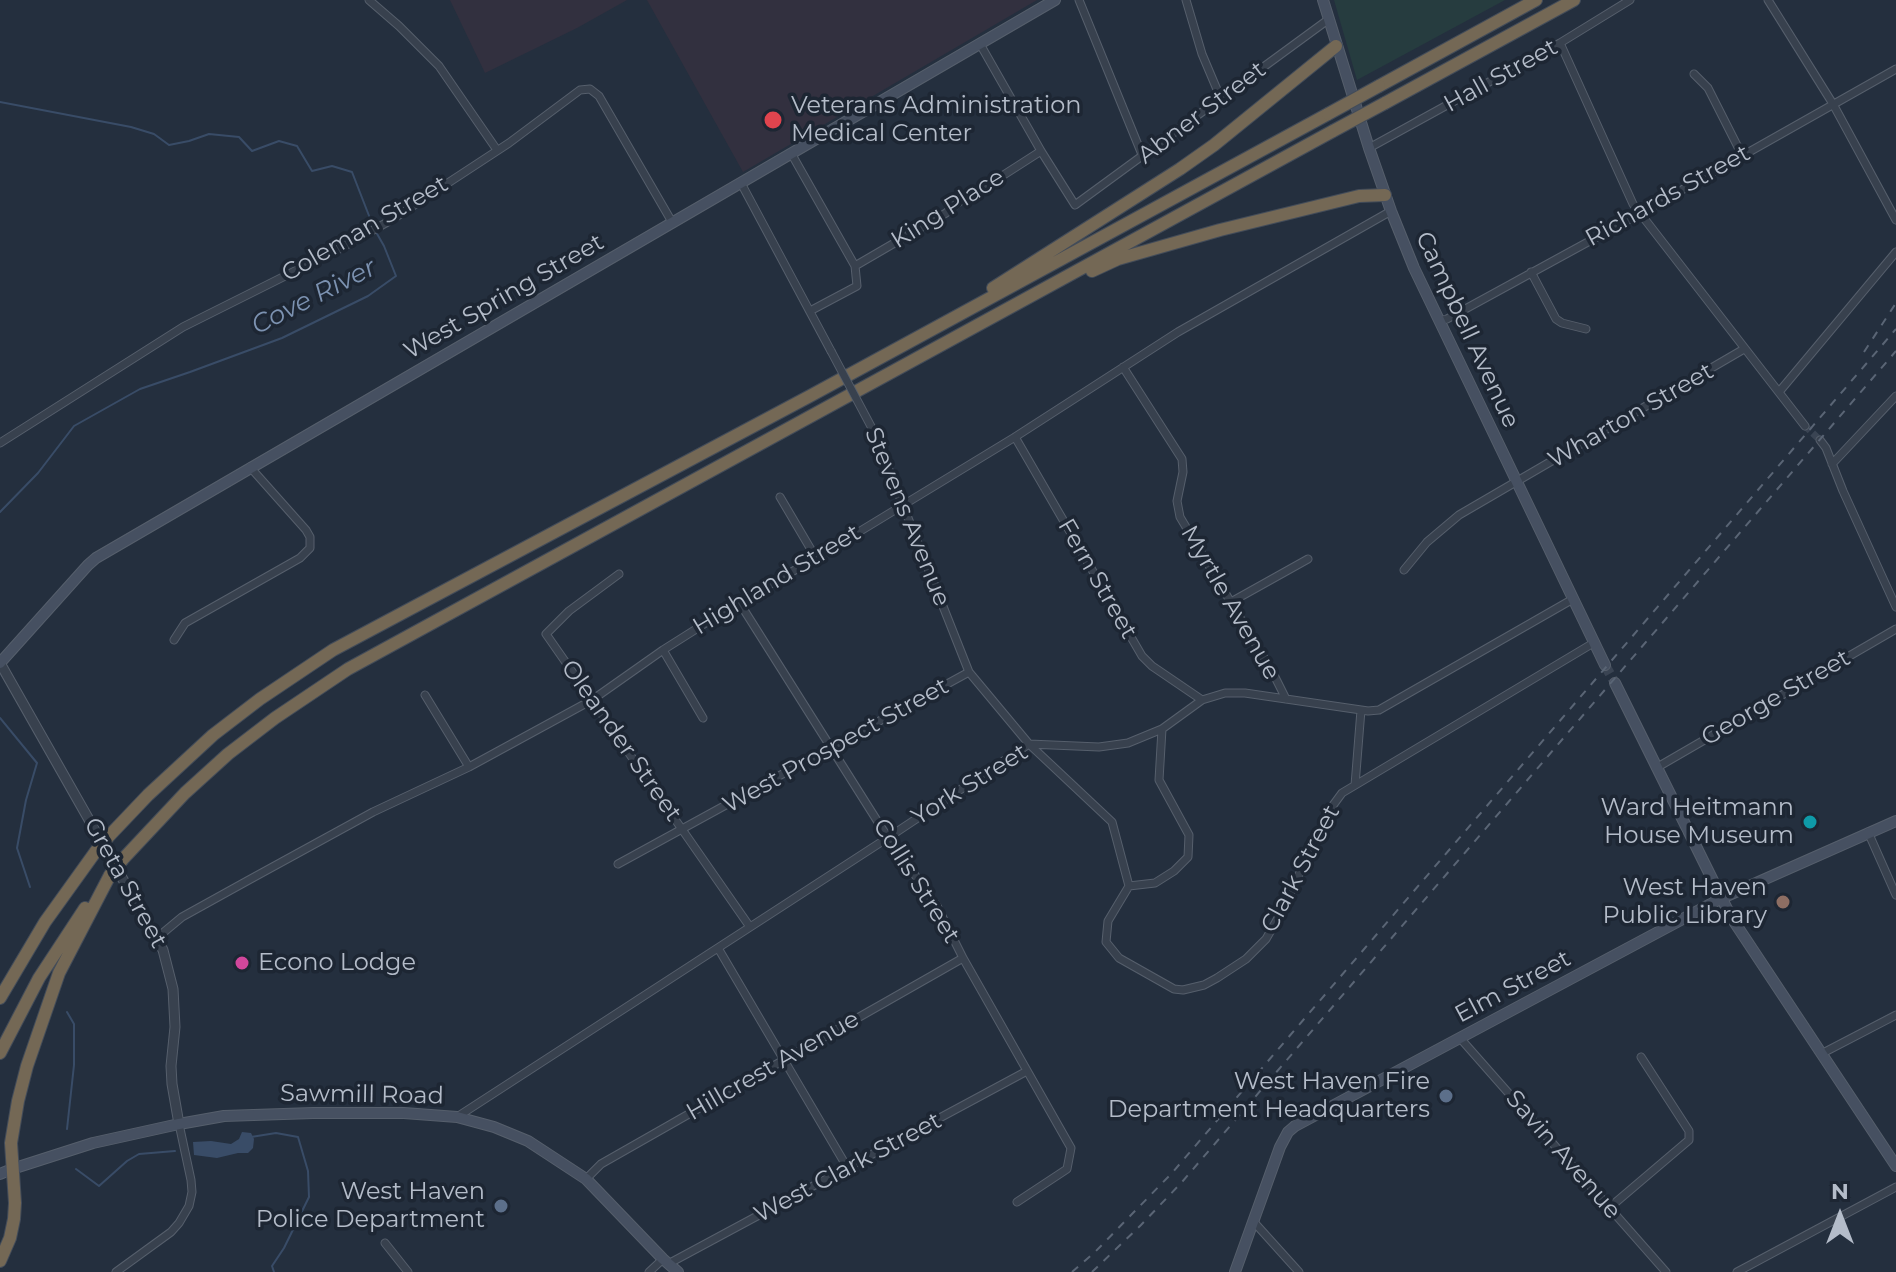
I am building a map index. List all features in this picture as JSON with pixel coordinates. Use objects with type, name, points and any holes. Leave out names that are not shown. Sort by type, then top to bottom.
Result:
[{"type":"highway","points":[[0,998],[45,922],[109,836],[169,775],[225,726],[283,682],[333,650],[889,353],[1536,0]]},
{"type":"highway","points":[[0,1053],[54,953],[123,859],[185,793],[228,754],[348,669],[1574,0]]},
{"type":"highway","points":[[889,353],[1180,169],[1336,46]]},
{"type":"highway","points":[[973,327],[1118,259],[1359,196],[1385,195]]},
{"type":"highway","points":[[0,1261],[14,1219],[15,1203],[6,1172],[27,1066],[59,973],[110,875]]},
{"type":"main road","name":"West Spring Street","points":[[0,663],[96,558],[1055,0]]},
{"type":"main road","name":"Campbell Avenue","points":[[1323,0],[1369,148],[1414,268],[1605,665]]},
{"type":"main road","points":[[1615,683],[1720,899],[1896,1166]]},
{"type":"main road","name":"Elm Street","points":[[1235,1272],[1280,1147],[1295,1126],[1720,899],[1896,821]]},
{"type":"main road","name":"Sawmill Road","points":[[6,1172],[93,1143],[224,1116],[404,1113],[457,1117],[528,1141],[586,1179],[678,1272]]},
{"type":"street","points":[[369,0],[439,66],[497,150]]},
{"type":"street","points":[[1079,0],[1143,157]]},
{"type":"street","points":[[1186,0],[1202,54],[1221,99]]},
{"type":"street","name":"Hall Street","points":[[1369,148],[1560,43],[1630,0]]},
{"type":"street","points":[[1768,0],[1833,104],[1896,220]]},
{"type":"street","name":"Abner Street","points":[[1041,151],[1075,205],[1329,19]]},
{"type":"street","points":[[1560,43],[1633,204],[1805,426]]},
{"type":"street","points":[[980,44],[1041,151]]},
{"type":"street","name":"Richards Street","points":[[1439,321],[1641,213],[1896,69]]},
{"type":"street","points":[[1694,74],[1708,88],[1742,155]]},
{"type":"street","name":"Coleman Street","points":[[0,443],[183,327],[375,229],[497,150],[575,92],[590,89],[599,96],[672,222]]},
{"type":"street","name":"King Place","points":[[855,266],[946,213],[965,197],[1041,151]]},
{"type":"street","points":[[791,153],[855,266],[857,286],[810,311]]},
{"type":"street","name":"Stevens Avenue","points":[[741,183],[874,432],[969,672],[1029,744],[1112,822],[1129,886]]},
{"type":"street","name":"Highland Street","points":[[158,937],[182,917],[373,812],[469,767],[592,700],[739,602],[1015,437],[1178,332],[1391,211]]},
{"type":"street","points":[[1779,392],[1896,252]]},
{"type":"street","points":[[1531,272],[1556,319],[1586,329]]},
{"type":"street","name":"Wharton Street","points":[[1404,570],[1427,542],[1459,515],[1744,349]]},
{"type":"street","name":"Myrtle Avenue","points":[[1123,367],[1182,459],[1184,468],[1177,494],[1178,512],[1286,699]]},
{"type":"street","points":[[1832,464],[1896,396]]},
{"type":"street","name":"Fern Street","points":[[1015,437],[1142,656],[1202,700]]},
{"type":"street","points":[[1820,440],[1896,607]]},
{"type":"street","points":[[174,640],[185,623],[300,558],[310,548],[306,530],[250,467]]},
{"type":"street","points":[[780,497],[816,558]]},
{"type":"street","points":[[1231,602],[1308,559]]},
{"type":"street","name":"Oleander Street","points":[[619,574],[569,611],[546,634],[750,927]]},
{"type":"street","name":"York Street","points":[[457,1117],[1029,744],[1113,746],[1137,740],[1162,729],[1202,700],[1225,693],[1374,711],[1573,599]]},
{"type":"street","name":"Collis Street","points":[[739,602],[889,837],[937,906],[963,958],[1071,1148],[1067,1169],[1017,1202]]},
{"type":"street","name":"George Street","points":[[1656,768],[1896,629]]},
{"type":"street","name":"Clark Street","points":[[1129,886],[1108,921],[1106,942],[1119,958],[1168,987],[1183,990],[1204,985],[1246,959],[1266,939],[1331,808],[1342,793],[1595,642]]},
{"type":"street","points":[[663,650],[703,718]]},
{"type":"street","name":"Greta Street","points":[[0,663],[158,937],[173,989],[175,1027],[172,1075],[179,1124]]},
{"type":"street","name":"West Prospect Street","points":[[618,864],[969,672]]},
{"type":"street","points":[[425,695],[469,767]]},
{"type":"street","points":[[1355,785],[1361,710]]},
{"type":"street","points":[[1129,886],[1155,883],[1188,857],[1189,835],[1159,780],[1162,729]]},
{"type":"street","points":[[1868,832],[1896,895]]},
{"type":"street","points":[[718,948],[847,1167]]},
{"type":"street","name":"Hillcrest Avenue","points":[[586,1179],[601,1164],[963,958]]},
{"type":"street","points":[[1821,1054],[1896,1015]]},
{"type":"street","name":"Savin Avenue","points":[[1460,1038],[1666,1272]]},
{"type":"street","points":[[1609,1208],[1689,1140],[1689,1131],[1641,1057]]},
{"type":"street","name":"West Clark Street","points":[[649,1272],[1027,1071]]},
{"type":"street","points":[[116,1272],[171,1232],[189,1206],[192,1187],[179,1124]]},
{"type":"street","points":[[1737,1272],[1896,1187]]},
{"type":"street","points":[[1253,1221],[1299,1272]]},
{"type":"street","points":[[385,1243],[408,1272]]},
{"type":"shaded area","points":[[450,0],[627,0],[485,73]]},
{"type":"shaded area","name":"Veterans Administration Medical Center","points":[[647,0],[1037,0],[743,172]]},
{"type":"green space","points":[[1334,0],[1505,0],[1357,80]]},
{"type":"water","points":[[242,1132],[251,1133],[254,1139],[253,1148],[248,1153],[217,1158],[194,1155],[193,1142],[231,1144],[239,1139]]},
{"type":"waterway","name":"Cove River","points":[[0,102],[131,127],[154,134],[169,145],[209,134],[239,137],[252,151],[279,141],[297,146],[312,171],[332,166],[352,172],[373,226]]},
{"type":"waterway","name":"Cove River","points":[[0,512],[38,473],[74,426],[140,389],[282,338],[368,296],[396,276],[376,232]]},
{"type":"waterway","name":"Cove River","points":[[0,718],[37,763],[17,848],[30,887]]},
{"type":"waterway","name":"Cove River","points":[[67,1012],[74,1024],[74,1065],[67,1129]]},
{"type":"waterway","name":"Cove River","points":[[251,1137],[276,1133],[298,1137],[308,1171],[309,1197],[272,1266],[274,1272]]},
{"type":"waterway","name":"Cove River","points":[[76,1169],[99,1186],[139,1154],[175,1151]]},
{"type":"tunnel","points":[[1805,426],[1820,440]]},
{"type":"tunnel","points":[[1605,665],[1615,683]]},
{"type":"railway","points":[[1864,352],[1896,303]]},
{"type":"railway","points":[[1072,1272],[1172,1173],[1896,329]]},
{"type":"railway","points":[[1092,1272],[1182,1182],[1896,351]]},
{"type":"place","name":"Veterans Administration Medical Center","points":[[773,120]]},
{"type":"place","name":"Ward Heitmann House Museum","points":[[1810,822]]},
{"type":"place","name":"West Haven Public Library","points":[[1783,902]]},
{"type":"place","name":"Econo Lodge","points":[[242,963]]},
{"type":"place","name":"West Haven Fire Department Headquarters","points":[[1446,1096]]},
{"type":"place","name":"West Haven Police Department","points":[[501,1206]]}]
